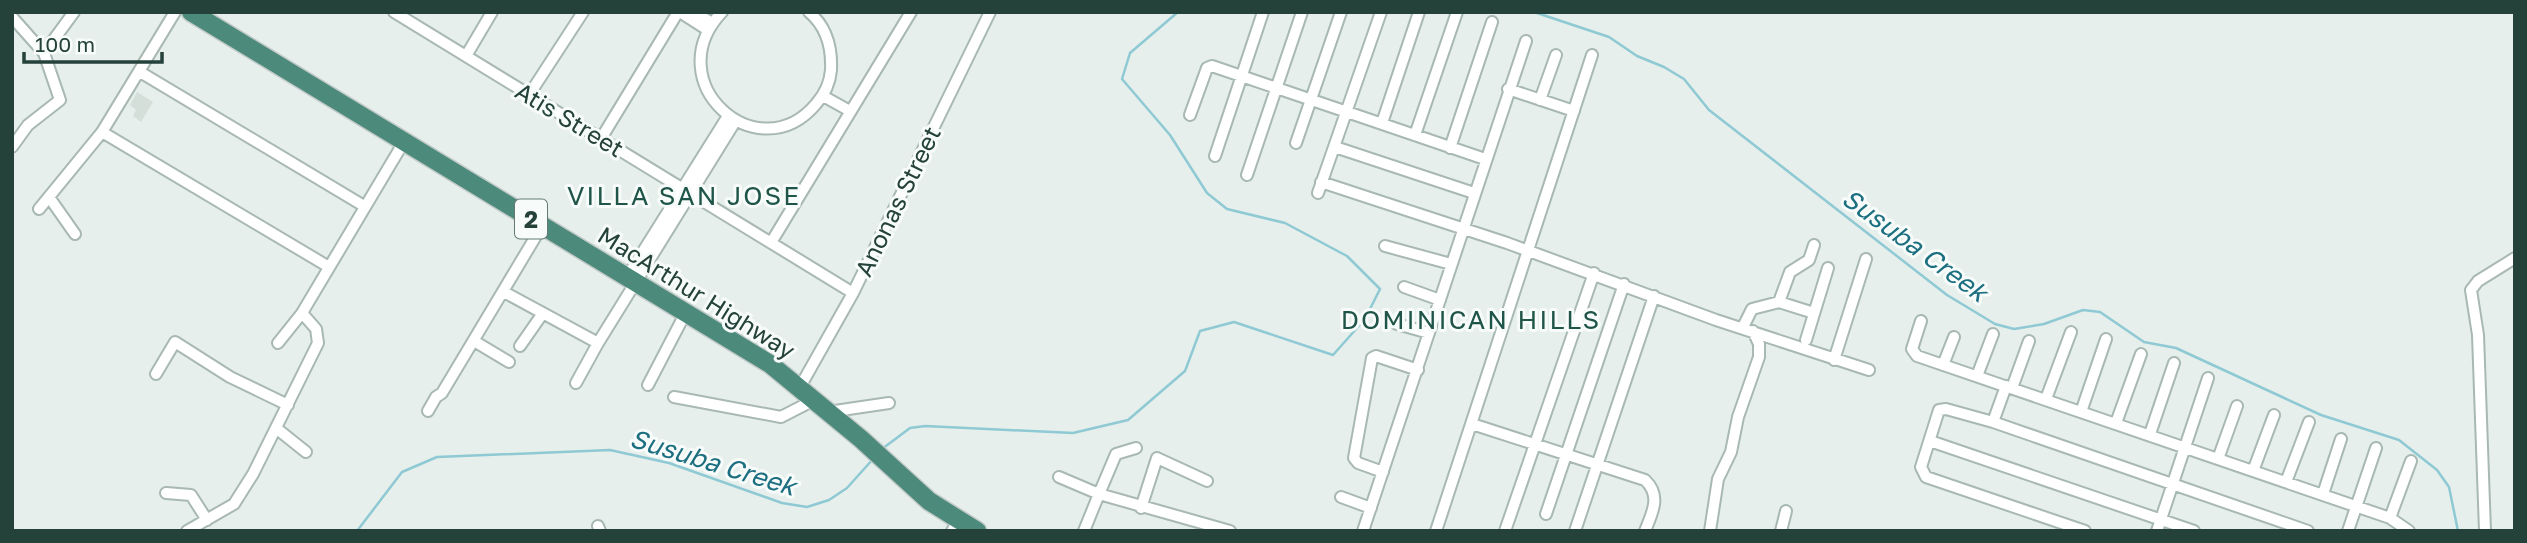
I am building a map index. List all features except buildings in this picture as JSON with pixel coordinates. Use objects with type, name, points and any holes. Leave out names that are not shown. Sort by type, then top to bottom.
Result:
[{"type":"highway","name":"MacArthur Highway","points":[[191,12],[770,364],[964,528]]},
{"type":"street","points":[[44,53],[74,12]]},
{"type":"street","points":[[39,209],[102,132],[175,12]]},
{"type":"street","name":"Atis Street","points":[[394,12],[772,240],[853,293]]},
{"type":"street","points":[[466,56],[492,12]]},
{"type":"street","points":[[529,94],[583,12]]},
{"type":"street","points":[[602,137],[679,12],[710,27]]},
{"type":"street","points":[[694,12],[710,27]]},
{"type":"street","points":[[722,12],[710,27],[701,49],[700,69],[706,89],[732,118],[750,126],[771,128],[791,123],[809,112],[823,96],[831,77],[832,56],[827,35],[809,12]]},
{"type":"street","points":[[772,240],[911,12]]},
{"type":"street","name":"Anonas Street","points":[[807,393],[990,12]]},
{"type":"street","points":[[1215,156],[1263,12]]},
{"type":"street","points":[[1247,175],[1302,12]]},
{"type":"street","points":[[1296,142],[1341,12]]},
{"type":"street","points":[[1381,12],[1320,188],[1528,251],[1869,370]]},
{"type":"street","points":[[1382,123],[1419,12]]},
{"type":"street","points":[[1415,135],[1457,12]]},
{"type":"street","points":[[12,17],[44,53],[60,100],[33,120],[12,147]]},
{"type":"street","points":[[1450,148],[1492,22]]},
{"type":"street","points":[[1363,531],[1419,370],[1485,159],[1526,41]]},
{"type":"street","points":[[1540,100],[1556,55]]},
{"type":"street","points":[[1436,531],[1592,55]]},
{"type":"street","points":[[1190,115],[1207,68],[1212,66],[1485,159]]},
{"type":"street","points":[[140,72],[363,206]]},
{"type":"street","points":[[1508,89],[1574,111]]},
{"type":"street","points":[[823,96],[850,111]]},
{"type":"street","points":[[576,383],[632,280],[732,118]]},
{"type":"street","points":[[102,132],[329,267]]},
{"type":"street","points":[[278,343],[302,313],[363,206],[405,140]]},
{"type":"street","points":[[1335,147],[1474,194]]},
{"type":"street","points":[[49,197],[75,234]]},
{"type":"street","points":[[428,411],[474,341],[542,226]]},
{"type":"street","points":[[1779,302],[1790,272],[1809,260],[1814,245]]},
{"type":"street","points":[[1385,246],[1451,264]]},
{"type":"street","points":[[2485,531],[2478,335],[2471,290],[2478,281],[2515,258]]},
{"type":"street","points":[[1834,360],[1866,259]]},
{"type":"street","points":[[1806,340],[1828,268]]},
{"type":"street","points":[[1505,531],[1594,273]]},
{"type":"street","points":[[1546,514],[1624,284]]},
{"type":"street","points":[[1404,286],[1440,299]]},
{"type":"street","points":[[504,292],[598,343]]},
{"type":"street","points":[[1575,531],[1654,296]]},
{"type":"street","points":[[1710,531],[1718,479],[1731,452],[1738,417],[1759,357],[1759,344],[1748,329],[1752,309],[1779,302],[1814,313]]},
{"type":"street","points":[[648,385],[686,312]]},
{"type":"street","points":[[187,531],[234,504],[276,428],[318,343],[316,329],[302,313]]},
{"type":"street","points":[[520,346],[543,313]]},
{"type":"street","points":[[1921,321],[1913,354],[2323,494],[2390,518],[2409,531]]},
{"type":"street","points":[[1397,324],[1429,334]]},
{"type":"street","points":[[2046,399],[2071,332]]},
{"type":"street","points":[[1977,376],[1993,334]]},
{"type":"street","points":[[1943,365],[1954,337]]},
{"type":"street","points":[[2081,412],[2106,339]]},
{"type":"street","points":[[474,341],[509,362]]},
{"type":"street","points":[[1993,422],[2029,341]]},
{"type":"street","points":[[156,374],[175,342],[230,377],[288,405]]},
{"type":"street","points":[[2116,423],[2141,354]]},
{"type":"street","points":[[1383,472],[1358,463],[1354,458],[1372,358],[1377,356],[1419,370]]},
{"type":"street","points":[[2150,434],[2174,363]]},
{"type":"street","points":[[2157,531],[2208,378]]},
{"type":"street","points":[[674,397],[781,417],[807,393]]},
{"type":"street","points":[[828,412],[889,403]]},
{"type":"street","points":[[2218,459],[2237,406]]},
{"type":"street","points":[[2085,531],[1926,477],[1921,467],[1942,409],[1993,422],[2308,531]]},
{"type":"street","points":[[2253,471],[2274,415]]},
{"type":"street","points":[[2286,482],[2309,422]]},
{"type":"street","points":[[1472,424],[1537,443],[1649,483],[1656,502],[1645,531]]},
{"type":"street","points":[[276,428],[306,452]]},
{"type":"street","points":[[2323,494],[2341,439]]},
{"type":"street","points":[[1930,440],[2194,531]]},
{"type":"street","points":[[1084,531],[1116,454],[1136,448]]},
{"type":"street","points":[[2348,531],[2376,449]]},
{"type":"street","points":[[1141,508],[1157,458],[1208,481]]},
{"type":"street","points":[[2390,518],[2411,461]]},
{"type":"street","points":[[1059,477],[1141,508],[1230,531]]},
{"type":"street","points":[[166,493],[191,495],[206,520]]},
{"type":"street","points":[[1341,497],[1371,508]]},
{"type":"street","points":[[1781,531],[1786,511]]},
{"type":"shaded area","points":[[137,92],[153,102],[141,122],[133,116],[136,110],[130,105]]},
{"type":"waterway","name":"Susuba Creek","points":[[882,449],[910,428],[925,426],[1073,433],[1128,420],[1185,371],[1200,331],[1234,322],[1333,355],[1365,319],[1380,289],[1347,256],[1285,223],[1227,209],[1207,193],[1170,135],[1122,79],[1130,53],[1178,12]]},
{"type":"waterway","name":"Susuba Creek","points":[[1534,12],[1609,37],[1637,56],[1684,79],[1709,110],[1947,295],[1995,324],[2014,329],[2044,324],[2083,310],[2100,312],[2144,342],[2176,348],[2321,415],[2399,440],[2437,470],[2449,487],[2458,531]]},
{"type":"waterway","name":"Susuba Creek","points":[[357,531],[402,472],[437,457],[610,450],[669,463],[782,503],[807,507],[829,500],[847,488],[873,459]]},
{"type":"district","name":"VILLA SAN JOSE","points":[[684,195]]},
{"type":"district","name":"DOMINICAN HILLS","points":[[1471,319]]}]
